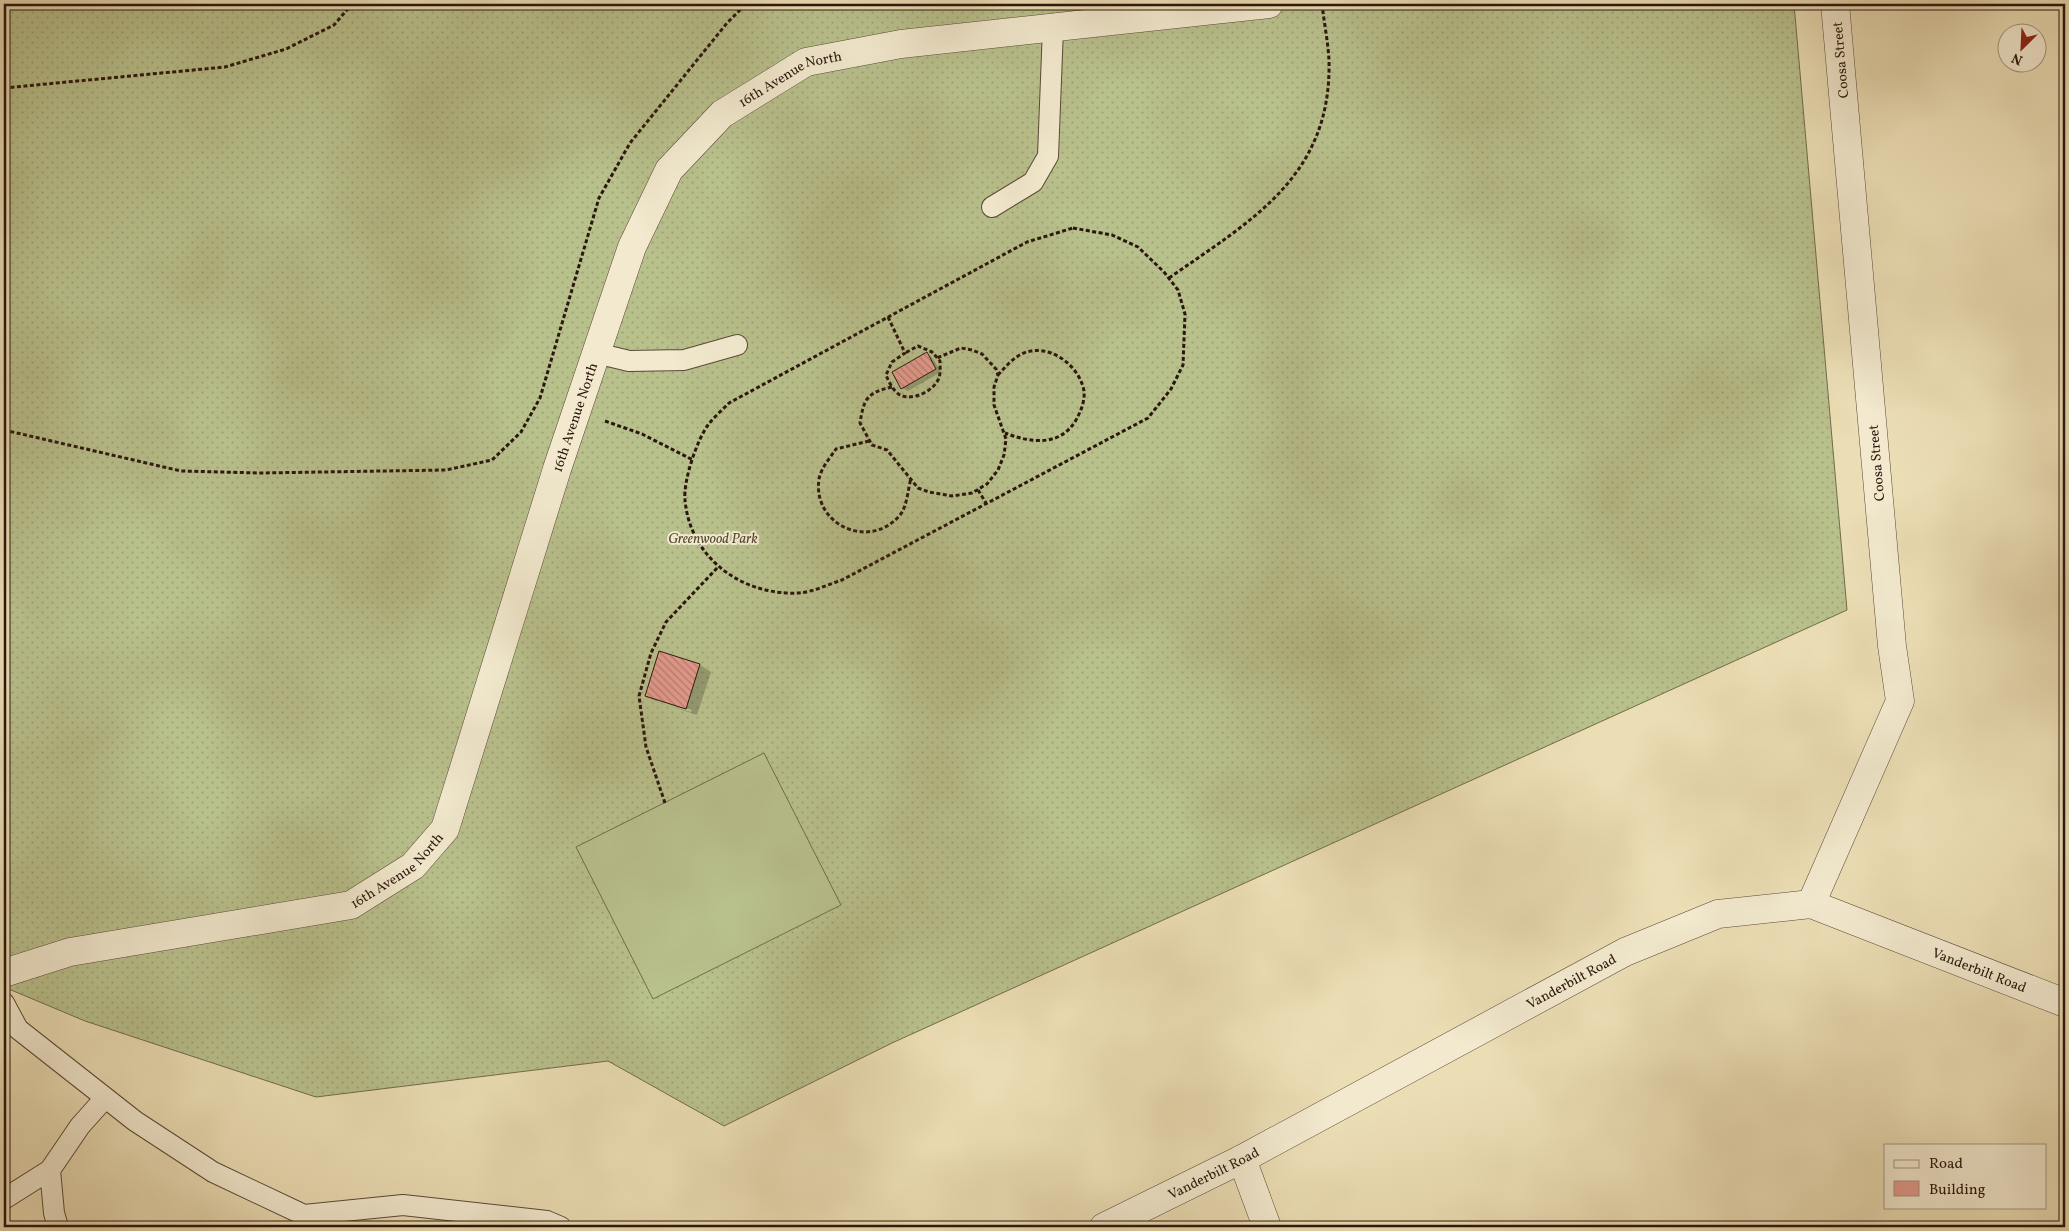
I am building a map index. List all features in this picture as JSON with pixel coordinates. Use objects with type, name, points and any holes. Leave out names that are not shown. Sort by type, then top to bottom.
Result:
[{"type":"street","name":"16th Avenue North","points":[[4,973],[70,952],[352,905],[413,866],[445,829],[576,411],[632,247],[669,170],[722,114],[806,62],[901,44],[1269,4]]},
{"type":"street","name":"Coosa Street","points":[[1811,904],[1900,701],[1892,646],[1835,4]]},
{"type":"street","name":"Vanderbilt Road","points":[[1104,1227],[1242,1159],[1625,952],[1718,914],[1811,904],[2065,1003]]},
{"type":"street","points":[[1242,1159],[1267,1227]]},
{"type":"lane","points":[[992,207],[1033,182],[1048,156],[1053,28]]},
{"type":"lane","points":[[596,353],[629,361],[684,360],[737,345]]},
{"type":"lane","points":[[4,1004],[18,1029],[135,1121],[213,1172],[304,1215],[403,1205],[547,1221],[561,1227]]},
{"type":"lane","points":[[4,1199],[50,1170],[80,1126],[106,1098]]},
{"type":"lane","points":[[50,1170],[54,1213],[58,1227]]},
{"type":"path","points":[[4,88],[225,68],[286,49],[334,25],[352,4]]},
{"type":"path","points":[[4,430],[181,471],[260,473],[446,470],[492,460],[521,432],[540,398],[599,198],[630,143],[727,23],[746,4]]},
{"type":"path","points":[[1169,278],[1254,218],[1296,176],[1324,116],[1329,61],[1322,4]]},
{"type":"path","points":[[1073,228],[1112,235],[1138,247],[1169,278],[1178,290],[1185,314],[1183,365],[1171,389],[1148,418],[842,580],[800,593],[770,592],[748,587],[718,567],[692,533],[684,499],[688,471],[707,426],[729,403],[1027,242],[1073,228]]},
{"type":"path","points":[[888,317],[905,353]]},
{"type":"path","points":[[918,346],[932,352],[937,358],[940,369],[938,380],[929,390],[915,397],[900,395],[892,387],[886,375],[892,362],[918,346]]},
{"type":"path","points":[[937,358],[961,348],[972,350],[988,360],[998,375]]},
{"type":"path","points":[[892,387],[877,390],[867,396],[860,424],[869,441],[887,450],[918,488],[952,496],[978,490],[987,484],[998,470],[1004,455],[1005,433],[994,404],[994,387],[998,375],[1017,356],[1032,351],[1056,355],[1078,373],[1084,391],[1080,413],[1071,428],[1058,438],[1038,442],[1005,433]]},
{"type":"path","points":[[576,411],[642,434],[692,460]]},
{"type":"path","points":[[869,441],[836,449],[826,463],[820,477],[818,492],[822,506],[833,520],[846,529],[861,532],[874,531],[891,523],[901,514],[911,478]]},
{"type":"path","points":[[978,490],[986,504]]},
{"type":"path","points":[[665,803],[646,748],[640,696],[651,653],[666,622],[718,567]]},
{"type":"green space","name":"Greenwood Park","points":[[4,4],[1794,4],[1847,610],[892,1043],[724,1126],[608,1061],[316,1097],[85,1021],[4,987]]},
{"type":"green space","points":[[764,753],[841,905],[653,999],[576,847]]},
{"type":"building","points":[[927,352],[936,369],[901,389],[892,372]]},
{"type":"building","points":[[659,651],[700,664],[686,709],[645,696]]}]
